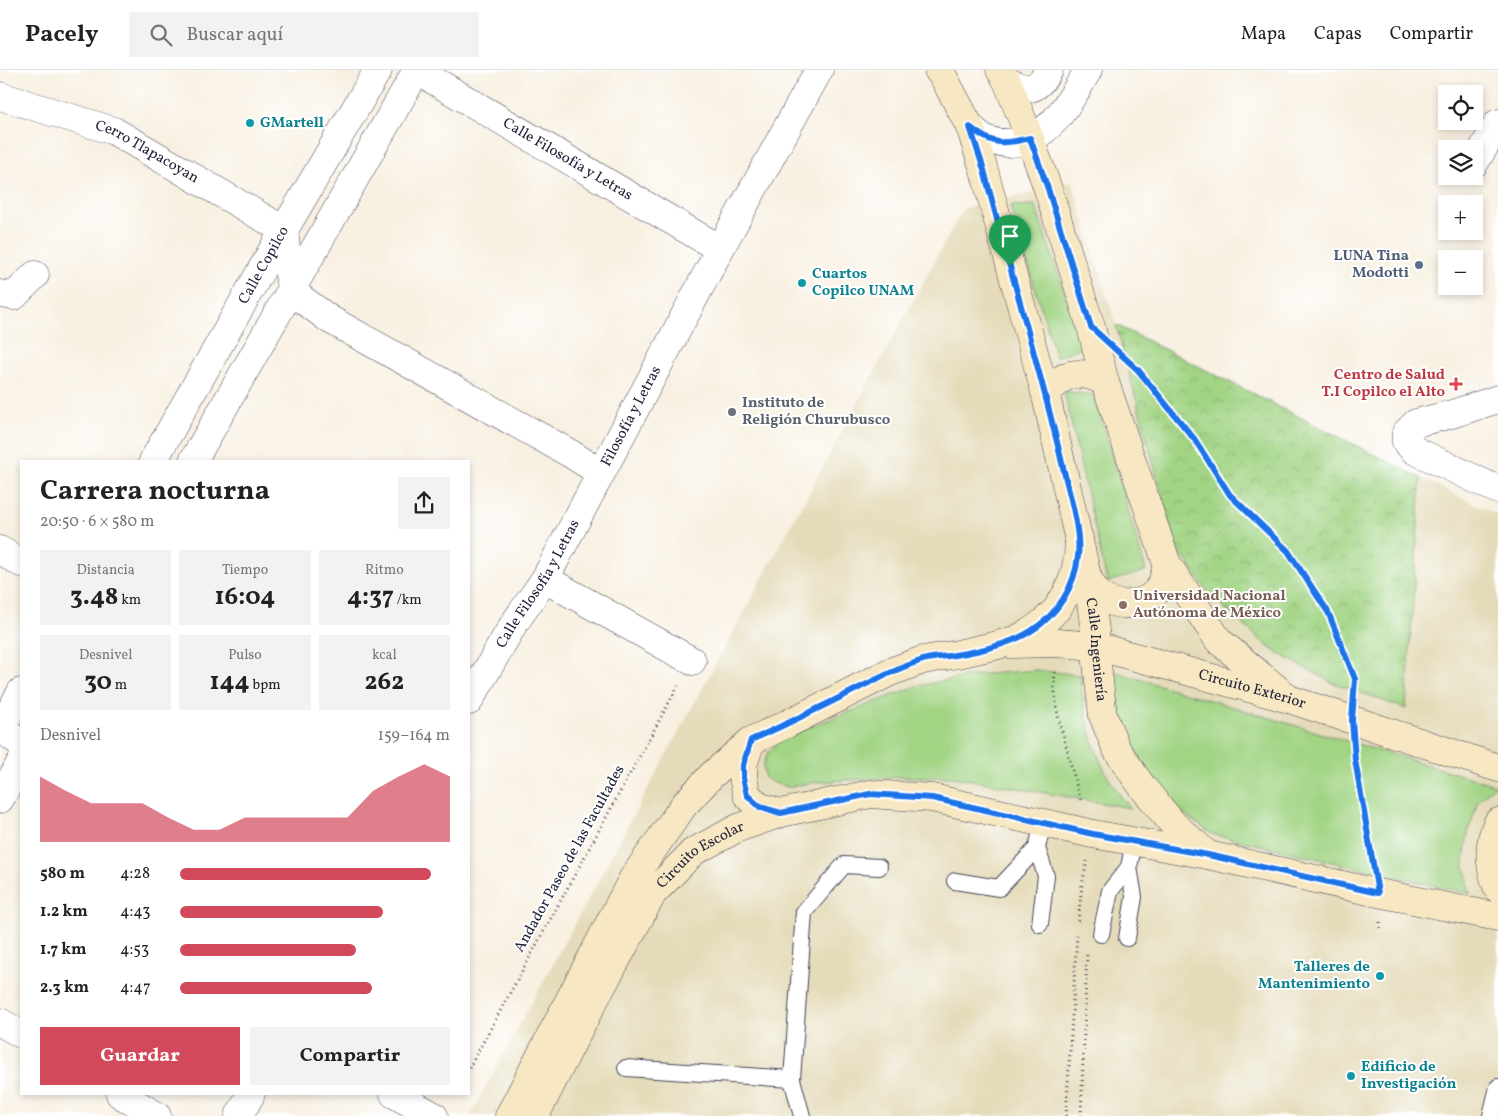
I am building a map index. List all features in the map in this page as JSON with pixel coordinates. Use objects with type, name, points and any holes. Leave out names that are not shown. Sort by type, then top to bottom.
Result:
[{"type":"street","name":"Calle Copilco","points":[[154,460],[284,230],[378,70]]},
{"type":"street","points":[[194,460],[416,70]]},
{"type":"street","name":"Calle Filosofía y Letras","points":[[416,70],[720,248]]},
{"type":"street","name":"Filosofía y Letras","points":[[291,291],[329,319],[571,454],[601,473],[720,248],[819,70]]},
{"type":"street","name":"Calle Ingeniería","points":[[938,70],[970,127],[984,170],[1046,396],[1087,576],[1095,630],[1103,716],[1117,750],[1142,785],[1174,825],[1208,855]]},
{"type":"street","points":[[1004,76],[1022,88],[1030,88],[1037,85],[1049,70]]},
{"type":"street","points":[[970,127],[983,138],[998,142],[1013,143],[1030,138],[1045,130],[1057,118],[1072,98],[1088,70]]},
{"type":"street","points":[[1004,76],[1030,138],[1048,189],[1091,327],[1104,382],[1167,564],[1219,641],[1289,699]]},
{"type":"street","name":"Cerro Tlapacoyan","points":[[0,96],[114,131],[284,230]]},
{"type":"street","points":[[1483,149],[1498,123]]},
{"type":"street","points":[[284,230],[291,291]]},
{"type":"street","points":[[0,294],[14,296],[36,275]]},
{"type":"street","points":[[1046,396],[1052,386],[1061,378],[1072,374],[1083,373],[1094,376],[1104,382]]},
{"type":"street","points":[[1498,399],[1452,414],[1416,422],[1406,433],[1406,442],[1414,450],[1498,490]]},
{"type":"street","name":"Calle Filosofía y Letras","points":[[470,696],[513,625],[545,579],[601,473]]},
{"type":"street","points":[[998,645],[1015,640],[1030,632],[1044,622],[1056,609],[1067,593],[1074,576],[1079,538]]},
{"type":"street","points":[[0,550],[20,562]]},
{"type":"street","points":[[1087,576],[1094,589],[1104,598],[1119,604],[1133,604],[1149,598],[1160,587],[1167,564]]},
{"type":"street","points":[[545,579],[692,661]]},
{"type":"street","name":"Circuito Exterior","points":[[998,645],[1057,643],[1095,646],[1289,699],[1498,768]]},
{"type":"street","name":"Circuito Escolar","points":[[509,1116],[633,878],[684,805],[712,775],[751,740],[890,672],[923,660],[998,645]]},
{"type":"street","points":[[20,694],[0,730],[20,742]]},
{"type":"street","points":[[751,740],[743,765],[743,778],[747,795],[760,807],[781,813]]},
{"type":"street","points":[[0,799],[20,764]]},
{"type":"street","name":"Circuito Escolar","points":[[535,1116],[583,1021],[653,893],[693,852],[738,828],[781,813],[870,794],[932,798],[1040,836],[1093,834],[1131,855],[1208,855],[1378,893],[1498,917]]},
{"type":"street","points":[[1498,822],[1491,842],[1490,858],[1492,875],[1498,889]]},
{"type":"street","points":[[0,1022],[20,1033]]},
{"type":"street","points":[[122,1095],[156,1116]]},
{"type":"street","points":[[239,1116],[250,1095]]},
{"type":"street","points":[[396,1095],[434,1116]]},
{"type":"lane","points":[[955,881],[999,888],[1016,869],[1040,836]]},
{"type":"lane","points":[[1040,836],[1046,876],[1040,924]]},
{"type":"lane","points":[[1101,934],[1110,891],[1131,855]]},
{"type":"lane","points":[[1127,938],[1134,897],[1131,855]]},
{"type":"lane","points":[[802,1116],[792,1079],[804,912],[844,865],[879,867]]},
{"type":"lane","points":[[626,1068],[792,1079]]},
{"type":"lane","points":[[1491,1116],[1498,1087]]},
{"type":"path","points":[[1124,358],[1138,370],[1195,440],[1230,495],[1288,551],[1328,612],[1355,679],[1352,720],[1355,760],[1378,893],[1380,931]]},
{"type":"path","points":[[1057,643],[1054,686],[1058,716],[1077,789],[1093,834],[1082,885],[1077,930],[1066,1116]]},
{"type":"path","name":"Andador Paseo de las Facultades","points":[[470,1066],[692,661]]},
{"type":"path","points":[[1082,885],[1085,903]]},
{"type":"path","points":[[1081,1116],[1087,951]]},
{"type":"shaded area","name":"Universidad Nacional Autónoma de México","points":[[1072,181],[1116,325],[1498,515],[1498,1116],[470,1116],[963,209],[1048,189]]},
{"type":"green space","points":[[1035,205],[1083,347],[1056,357],[1010,206]]},
{"type":"green space","points":[[1116,325],[1421,478],[1406,709],[1331,682],[1271,649],[1210,595],[1176,547]]},
{"type":"green space","points":[[1064,391],[1094,395],[1146,571],[1107,582]]},
{"type":"green space","points":[[1036,670],[1080,675],[1085,711],[1094,747],[1109,779],[1130,808],[954,777],[904,777],[818,782],[787,787],[765,778],[763,766],[767,754],[779,741],[807,728],[917,686],[975,675]]},
{"type":"green space","points":[[1112,671],[1495,785],[1478,801],[1468,833],[1464,859],[1470,894],[1212,834],[1167,800],[1126,736]]},
{"type":"place","name":"GMartell","points":[[250,123]]},
{"type":"place","name":"LUNA Tina Modotti","points":[[1419,265]]},
{"type":"place","name":"Cuartos Copilco UNAM","points":[[802,283]]},
{"type":"place","name":"Centro de Salud T.I Copilco el Alto","points":[[1456,384]]},
{"type":"place","name":"Instituto de Religión Churubusco","points":[[732,412]]},
{"type":"place","name":"Universidad Nacional Autónoma de México","points":[[1123,605]]},
{"type":"place","name":"Talleres de Mantenimiento","points":[[1380,976]]},
{"type":"place","name":"Edificio de Investigación","points":[[1351,1076]]},
{"type":"route","points":[[970,127],[983,138],[998,142],[1013,143],[1030,138],[1091,327],[1138,370],[1195,440],[1230,495],[1288,551],[1328,612],[1355,679],[1352,720],[1355,760],[1378,893],[1208,855],[1093,834],[932,798],[870,794],[781,813],[760,807],[747,795],[743,778],[743,765],[751,740],[890,672],[923,660],[958,654],[1015,640],[1044,622],[1067,593],[1074,576],[1079,538],[1046,396],[1010,266],[984,170],[970,127]]}]
